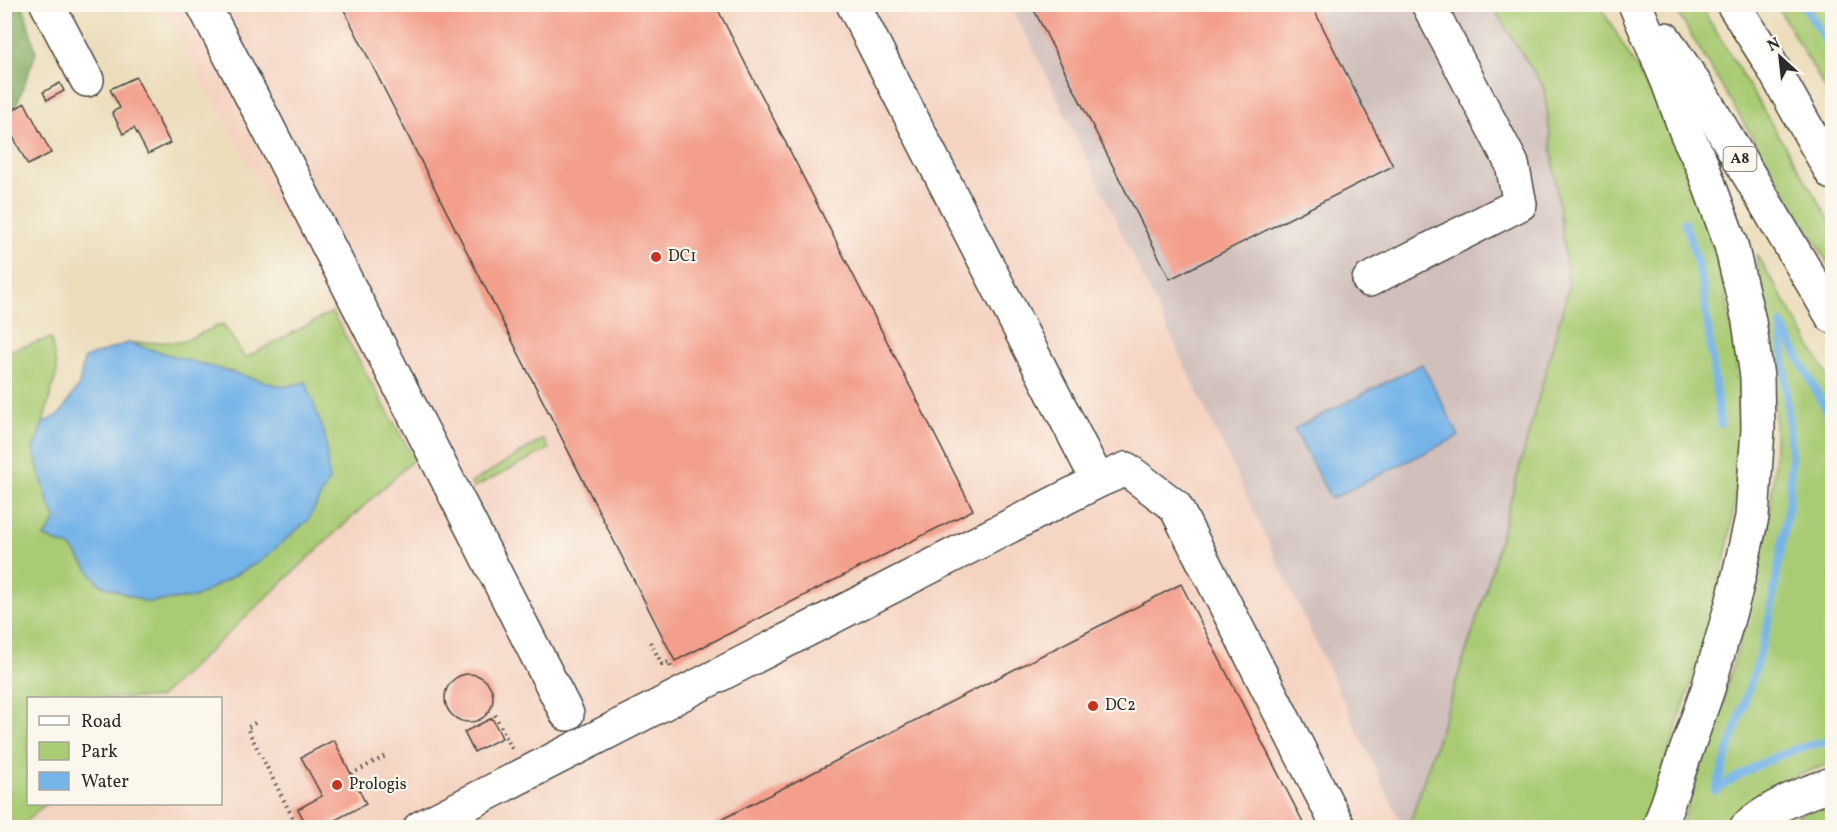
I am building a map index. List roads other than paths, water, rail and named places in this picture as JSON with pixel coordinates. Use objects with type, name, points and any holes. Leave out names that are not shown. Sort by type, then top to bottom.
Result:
[{"type":"main road","points":[[47,4],[87,80]]},
{"type":"main road","points":[[203,4],[567,714]]},
{"type":"main road","points":[[853,4],[1098,481]]},
{"type":"main road","points":[[1369,280],[1520,204],[1512,164],[1428,4]]},
{"type":"main road","points":[[1635,4],[1686,132],[1702,165],[1731,245],[1749,321],[1757,377],[1758,429],[1752,517],[1735,593],[1708,689],[1659,828]]},
{"type":"main road","name":"A8","points":[[1643,4],[1700,92],[1833,316]]},
{"type":"main road","points":[[1733,4],[1768,59],[1833,173]]},
{"type":"main road","points":[[420,828],[1098,481],[1126,469],[1175,506],[1340,828]]},
{"type":"main road","points":[[1746,828],[1777,807],[1810,791],[1833,784]]},
{"type":"water","points":[[128,343],[283,387],[306,382],[325,437],[329,480],[308,520],[262,560],[194,598],[146,602],[99,584],[72,548],[44,537],[56,520],[33,450],[43,423],[60,414],[79,385],[84,358]]},
{"type":"water","points":[[1422,364],[1459,436],[1331,499],[1294,429]]},
{"type":"waterway","points":[[1803,4],[1832,51]]},
{"type":"waterway","points":[[1684,222],[1703,289],[1720,424]]},
{"type":"waterway","points":[[1832,422],[1781,324],[1791,458],[1789,502],[1770,614],[1759,657],[1715,791],[1770,759],[1801,748],[1832,741]]},
{"type":"place","name":"DC1","points":[[656,257]]},
{"type":"place","name":"DC2","points":[[1093,706]]},
{"type":"place","name":"Prologis","points":[[337,785]]}]
